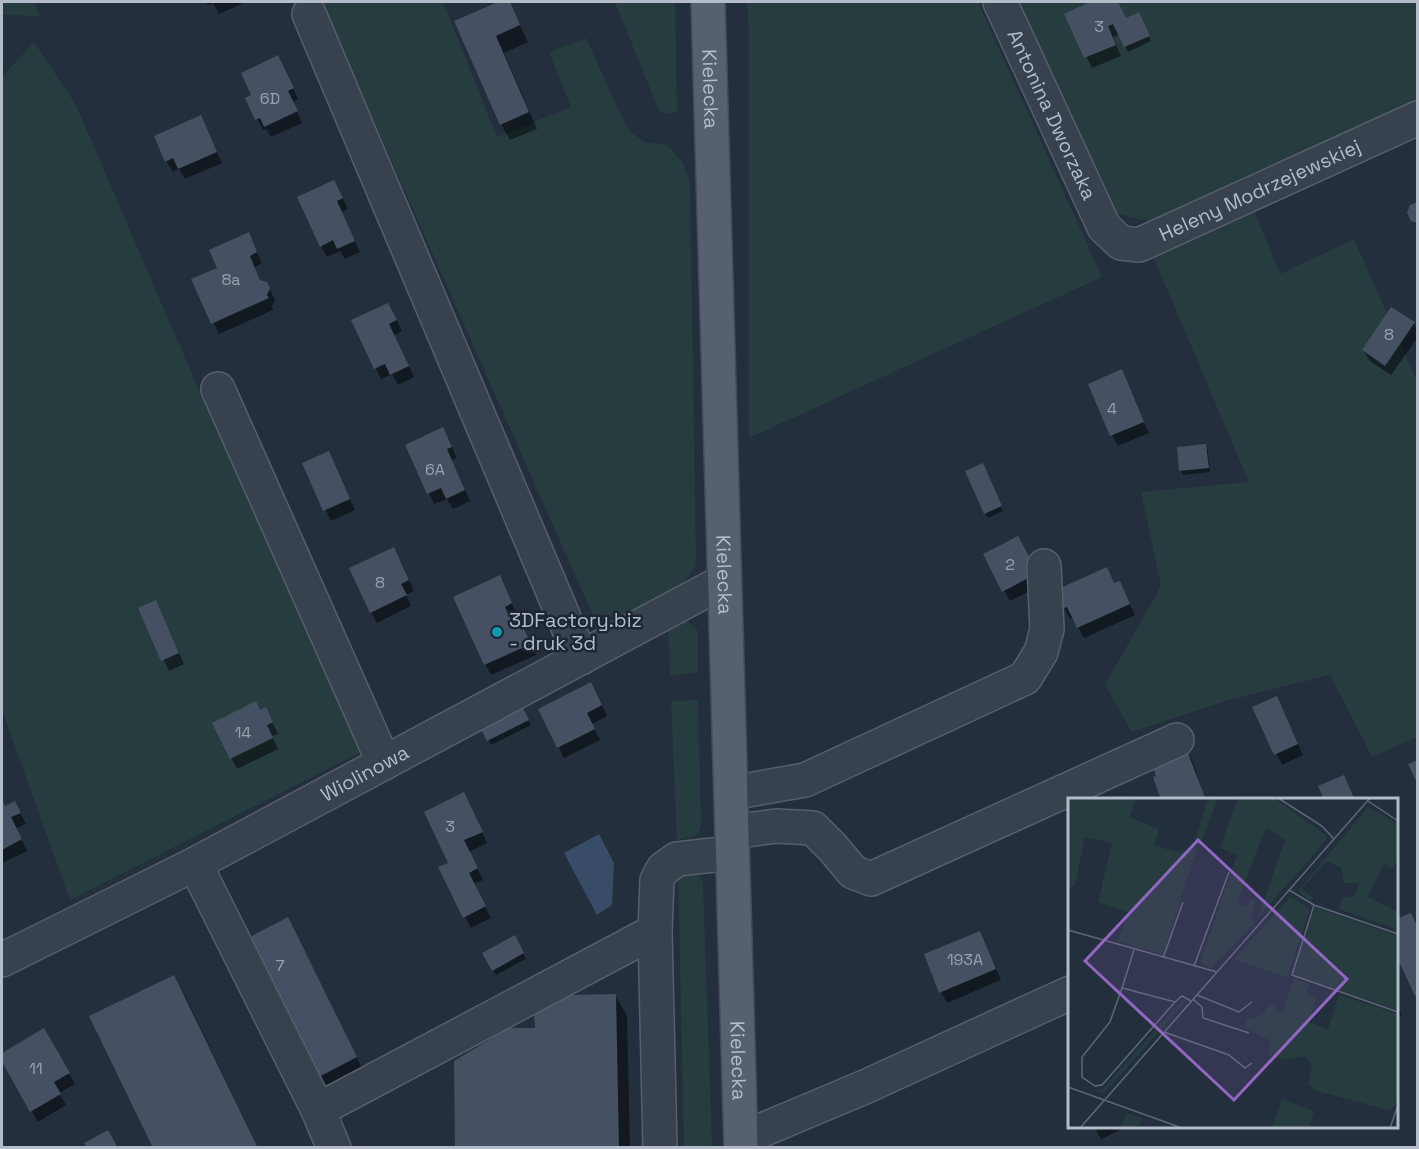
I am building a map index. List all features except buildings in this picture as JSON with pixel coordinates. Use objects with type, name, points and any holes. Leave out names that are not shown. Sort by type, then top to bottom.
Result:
[{"type":"main road","name":"Kielecka","points":[[708,2],[741,1143]]},
{"type":"street","name":"Antonina Dworzaka","points":[[1000,2],[1104,227]]},
{"type":"street","points":[[309,14],[581,658]]},
{"type":"street","name":"Heleny Modrzejewskiej","points":[[1104,227],[1121,243],[1139,245],[1418,118]]},
{"type":"street","points":[[219,389],[384,763]]},
{"type":"street","points":[[730,793],[805,780],[1025,678],[1041,652],[1047,629],[1044,566]]},
{"type":"street","name":"Wiolinowa","points":[[2,960],[195,864],[724,581]]},
{"type":"street","points":[[660,1148],[655,931],[657,880],[663,869],[677,859],[776,826],[813,828],[854,872],[871,879],[1177,740]]},
{"type":"street","points":[[195,864],[318,1110],[334,1148]]},
{"type":"street","points":[[318,1110],[655,931]]},
{"type":"street","points":[[741,1143],[1068,994]]},
{"type":"green space","points":[[2,2],[34,2],[40,16],[2,15]]},
{"type":"green space","points":[[321,2],[443,2],[497,137],[571,107],[549,52],[586,38],[630,132],[647,143],[664,144],[683,163],[690,183],[696,565],[677,592],[630,617],[593,615]]},
{"type":"green space","points":[[615,2],[675,2],[677,111],[671,114],[659,111]]},
{"type":"green space","points":[[747,2],[978,2],[1102,277],[749,438],[749,37]]},
{"type":"green space","points":[[1013,2],[1417,2],[1417,101],[1153,222],[1114,213]]},
{"type":"green space","points":[[34,42],[76,105],[195,381],[365,750],[70,900],[2,710],[2,77]]},
{"type":"green space","points":[[1253,208],[1280,274],[1354,239],[1417,381],[1417,737],[1372,757],[1330,675],[1226,701],[1132,732],[1105,685],[1161,586],[1141,492],[1249,482],[1152,254]]},
{"type":"green space","points":[[686,620],[698,631],[698,672],[670,676],[668,625]]},
{"type":"green space","points":[[698,700],[701,824],[699,832],[694,836],[677,840],[671,701]]},
{"type":"green space","points":[[693,869],[703,883],[712,1147],[684,1147],[678,873]]},
{"type":"water","points":[[599,834],[614,863],[612,905],[597,915],[564,853]]},
{"type":"place","name":"3DFactory.biz - druk 3d","points":[[497,632]]}]
